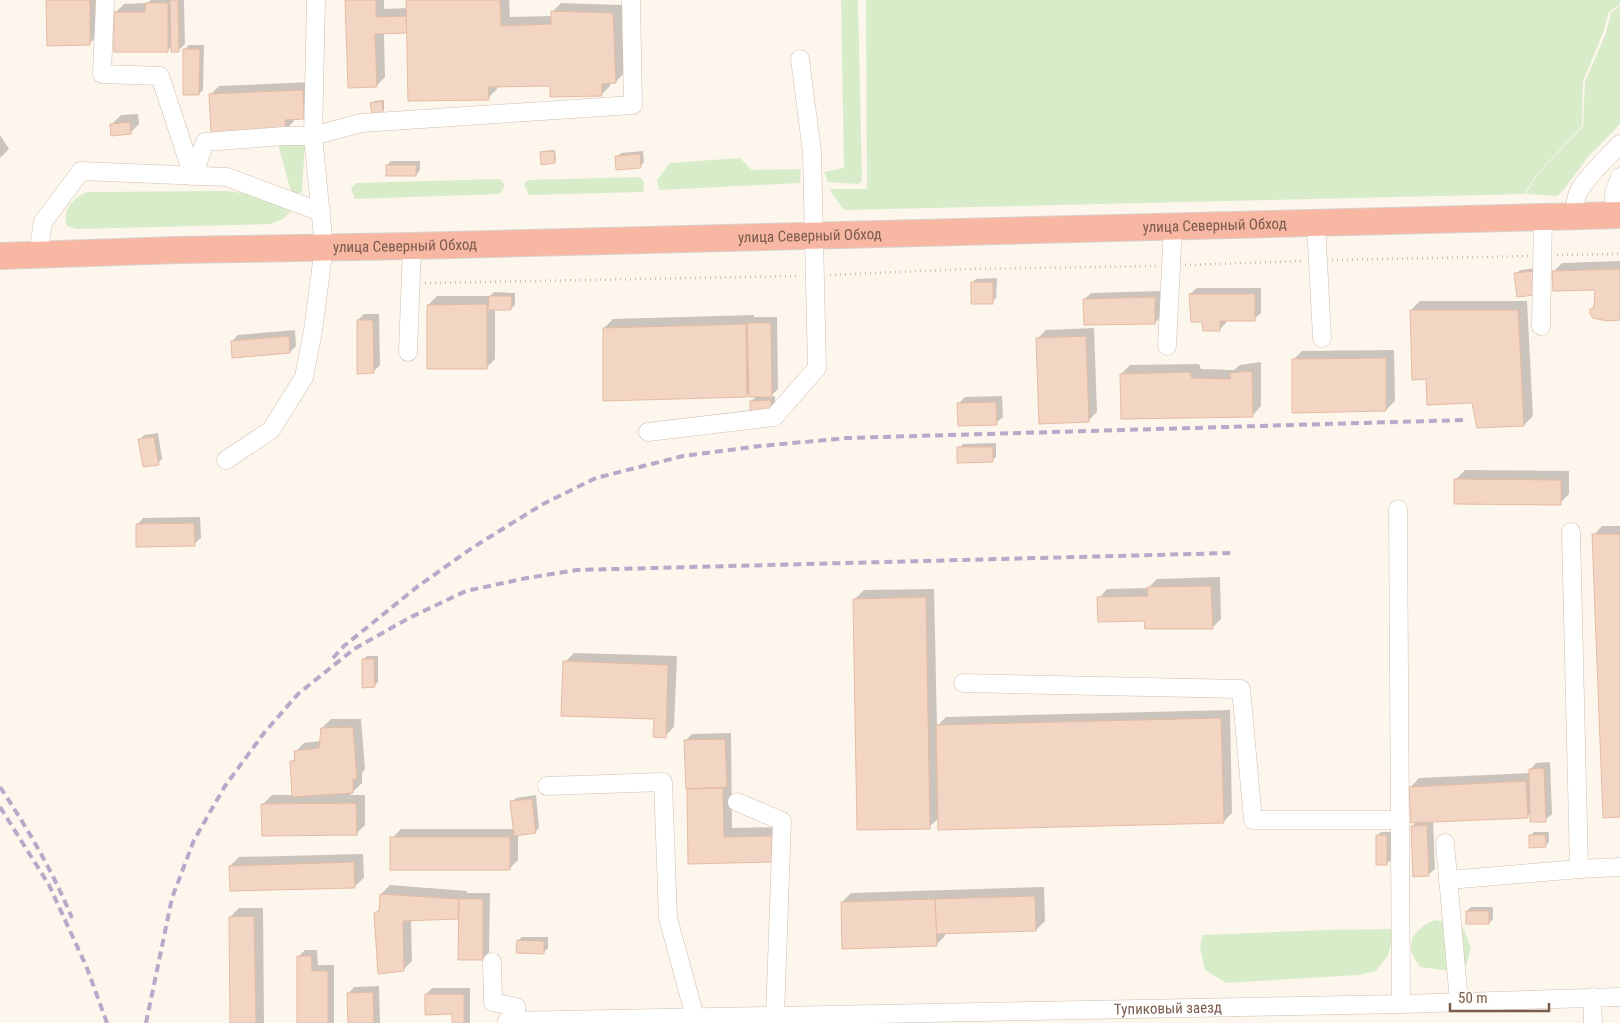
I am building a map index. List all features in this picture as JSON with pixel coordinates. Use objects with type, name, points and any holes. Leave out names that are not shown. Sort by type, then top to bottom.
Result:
[{"type":"highway","name":"улица Северный Обход","points":[[0,256],[1617,215]]},
{"type":"street","points":[[105,0],[102,74],[160,76],[192,176]]},
{"type":"street","points":[[226,460],[271,430],[304,377],[313,331],[324,247],[313,136],[316,0]]},
{"type":"street","points":[[192,176],[205,142],[284,136],[313,136],[361,123],[633,105],[631,0]]},
{"type":"street","points":[[648,432],[774,417],[817,368],[812,152],[800,59]]},
{"type":"street","points":[[1575,216],[1575,203],[1578,192],[1620,144]]},
{"type":"street","points":[[38,254],[42,222],[81,171],[227,177],[321,212]]},
{"type":"street","points":[[1617,215],[1614,193],[1620,177]]},
{"type":"street","points":[[1541,326],[1543,216]]},
{"type":"street","points":[[1316,223],[1322,338]]},
{"type":"street","points":[[1167,346],[1173,226]]},
{"type":"street","points":[[408,352],[412,246]]},
{"type":"street","points":[[1398,508],[1401,1004]]},
{"type":"street","points":[[1571,532],[1579,869]]},
{"type":"street","points":[[964,683],[1241,690],[1253,820],[1400,820]]},
{"type":"street","points":[[546,786],[663,782],[668,918],[695,1018]]},
{"type":"street","points":[[737,802],[782,821],[775,1016]]},
{"type":"street","points":[[1446,843],[1459,1002]]},
{"type":"street","points":[[1448,880],[1620,867]]},
{"type":"street","points":[[492,962],[493,1002],[516,1007],[514,1021]]},
{"type":"street","name":"Тупиковый заезд","points":[[514,1021],[775,1016],[985,1018],[1620,997]]},
{"type":"street","points":[[1592,998],[1593,1023]]},
{"type":"path","points":[[411,284],[1620,254]]},
{"type":"green space","points":[[841,0],[858,0],[862,181],[858,184],[828,182],[824,172],[844,168]]},
{"type":"green space","points":[[866,0],[1620,0],[1620,4],[1609,12],[1603,33],[1583,81],[1582,126],[1536,175],[1525,194],[844,210],[829,189],[867,189]]},
{"type":"green space","points":[[1620,6],[1620,124],[1588,157],[1557,196],[1526,194],[1537,175],[1583,126],[1585,82],[1606,33],[1611,13]]},
{"type":"green space","points":[[277,141],[305,142],[302,191],[300,193],[293,193],[290,188]]},
{"type":"green space","points":[[740,158],[752,170],[801,169],[800,183],[659,190],[657,180],[670,163]]},
{"type":"green space","points":[[640,177],[644,182],[643,192],[529,195],[524,184],[529,180]]},
{"type":"green space","points":[[500,179],[505,185],[500,194],[355,199],[351,189],[356,183]]},
{"type":"green space","points":[[226,191],[269,199],[284,206],[290,212],[283,219],[271,224],[77,229],[67,226],[66,214],[70,204],[88,192]]},
{"type":"green space","points":[[1435,920],[1462,925],[1471,948],[1466,966],[1450,971],[1420,967],[1411,951],[1411,944],[1415,935],[1422,927]]},
{"type":"green space","points":[[1395,929],[1388,955],[1376,971],[1358,975],[1226,983],[1205,970],[1200,947],[1202,935]]},
{"type":"building","points":[[46,0],[90,0],[90,45],[47,46]]},
{"type":"building","points":[[170,0],[178,0],[179,52],[171,52]]},
{"type":"building","points":[[345,0],[376,0],[376,17],[406,16],[407,33],[375,34],[377,87],[348,88]]},
{"type":"building","points":[[406,0],[500,0],[501,26],[551,24],[551,11],[613,13],[616,83],[602,84],[602,96],[550,97],[550,86],[488,87],[489,100],[408,101]]},
{"type":"building","points":[[146,3],[168,3],[168,52],[114,52],[114,12],[145,12]]},
{"type":"building","points":[[183,49],[200,49],[199,95],[183,95]]},
{"type":"building","points":[[303,90],[304,119],[285,120],[286,131],[216,134],[211,131],[209,94]]},
{"type":"building","points":[[382,101],[383,113],[372,114],[370,103]]},
{"type":"building","points":[[130,122],[131,134],[111,136],[110,124]]},
{"type":"building","points":[[554,151],[555,163],[541,165],[540,152]]},
{"type":"building","points":[[640,154],[641,168],[616,170],[615,156]]},
{"type":"building","points":[[386,165],[416,165],[416,176],[386,176]]},
{"type":"building","points":[[1620,269],[1620,320],[1607,321],[1593,318],[1590,314],[1590,309],[1594,307],[1595,290],[1553,291],[1552,271]]},
{"type":"building","points":[[1533,271],[1536,295],[1517,297],[1514,273]]},
{"type":"building","points":[[971,282],[993,282],[993,304],[971,304]]},
{"type":"building","points":[[1189,294],[1255,294],[1255,321],[1220,321],[1220,331],[1203,331],[1202,322],[1191,322]]},
{"type":"building","points":[[489,296],[512,296],[511,310],[488,310]]},
{"type":"building","points":[[1155,297],[1155,324],[1084,325],[1083,299]]},
{"type":"building","points":[[487,304],[487,369],[427,369],[427,305]]},
{"type":"building","points":[[1410,310],[1518,310],[1524,426],[1477,428],[1472,403],[1427,405],[1426,379],[1412,380]]},
{"type":"building","points":[[357,320],[373,320],[374,373],[357,374]]},
{"type":"building","points":[[747,323],[771,323],[772,397],[749,397]]},
{"type":"building","points":[[746,324],[747,397],[603,401],[603,328]]},
{"type":"building","points":[[289,336],[290,353],[232,358],[231,341]]},
{"type":"building","points":[[1086,336],[1089,422],[1039,424],[1036,338]]},
{"type":"building","points":[[1386,358],[1386,411],[1292,413],[1292,359]]},
{"type":"building","points":[[1252,371],[1253,417],[1121,419],[1120,374],[1190,372],[1192,378],[1230,379],[1230,373]]},
{"type":"building","points":[[771,400],[771,410],[750,411],[750,401]]},
{"type":"building","points":[[996,402],[997,425],[958,426],[957,403]]},
{"type":"building","points":[[154,437],[159,465],[143,467],[138,439]]},
{"type":"building","points":[[957,447],[993,447],[993,462],[957,463]]},
{"type":"building","points":[[1454,479],[1561,480],[1561,505],[1454,504]]},
{"type":"building","points":[[194,523],[195,546],[136,547],[136,524]]},
{"type":"building","points":[[1592,534],[1620,534],[1620,817],[1603,818]]},
{"type":"building","points":[[1211,586],[1213,629],[1145,629],[1144,621],[1098,622],[1097,597],[1148,596],[1147,587]]},
{"type":"building","points":[[926,597],[930,829],[857,830],[853,599]]},
{"type":"building","points":[[362,659],[374,659],[375,687],[362,688]]},
{"type":"building","points":[[563,661],[668,665],[666,738],[653,737],[654,719],[561,716]]},
{"type":"building","points":[[1221,718],[1224,823],[938,830],[936,725]]},
{"type":"building","points":[[353,727],[357,779],[353,779],[353,793],[292,797],[290,761],[295,761],[294,751],[319,748],[321,728]]},
{"type":"building","points":[[725,739],[727,787],[686,789],[684,740]]},
{"type":"building","points":[[1544,768],[1546,822],[1530,822],[1529,769]]},
{"type":"building","points":[[1526,781],[1528,818],[1411,823],[1409,787]]},
{"type":"building","points":[[723,788],[724,837],[772,836],[772,862],[688,864],[687,789]]},
{"type":"building","points":[[532,799],[536,833],[514,836],[510,801]]},
{"type":"building","points":[[356,803],[357,835],[262,836],[261,804]]},
{"type":"building","points":[[1427,825],[1429,876],[1413,877],[1411,826]]},
{"type":"building","points":[[1376,835],[1387,835],[1387,865],[1376,865]]},
{"type":"building","points":[[1529,835],[1545,835],[1546,847],[1529,848]]},
{"type":"building","points":[[390,837],[510,837],[510,870],[390,870]]},
{"type":"building","points":[[354,862],[355,888],[230,891],[229,866]]},
{"type":"building","points":[[380,894],[459,899],[458,919],[403,921],[404,971],[378,974],[374,913],[379,911]]},
{"type":"building","points":[[1035,896],[1036,931],[936,934],[935,899]]},
{"type":"building","points":[[459,899],[483,899],[483,960],[458,960]]},
{"type":"building","points":[[935,899],[937,946],[842,949],[841,902]]},
{"type":"building","points":[[1466,911],[1489,911],[1489,924],[1466,924]]},
{"type":"building","points":[[254,916],[256,1023],[230,1023],[229,917]]},
{"type":"building","points":[[517,940],[544,941],[544,954],[516,953]]},
{"type":"building","points":[[297,956],[311,956],[312,971],[328,971],[328,1023],[297,1023]]},
{"type":"building","points":[[373,992],[374,1023],[348,1023],[347,993]]},
{"type":"building","points":[[425,994],[464,994],[464,1023],[452,1023],[452,1014],[425,1015]]},
{"type":"railway","points":[[333,658],[344,646],[417,587],[472,548],[543,504],[596,478],[683,456],[760,446],[848,438],[1465,420]]},
{"type":"railway","points":[[146,1023],[172,898],[194,840],[225,786],[264,733],[298,694],[354,649],[409,618],[466,591],[577,570],[1231,553]]},
{"type":"railway","points":[[0,787],[39,851],[57,884],[72,918]]},
{"type":"railway","points":[[0,807],[49,885],[87,968],[107,1023]]}]
